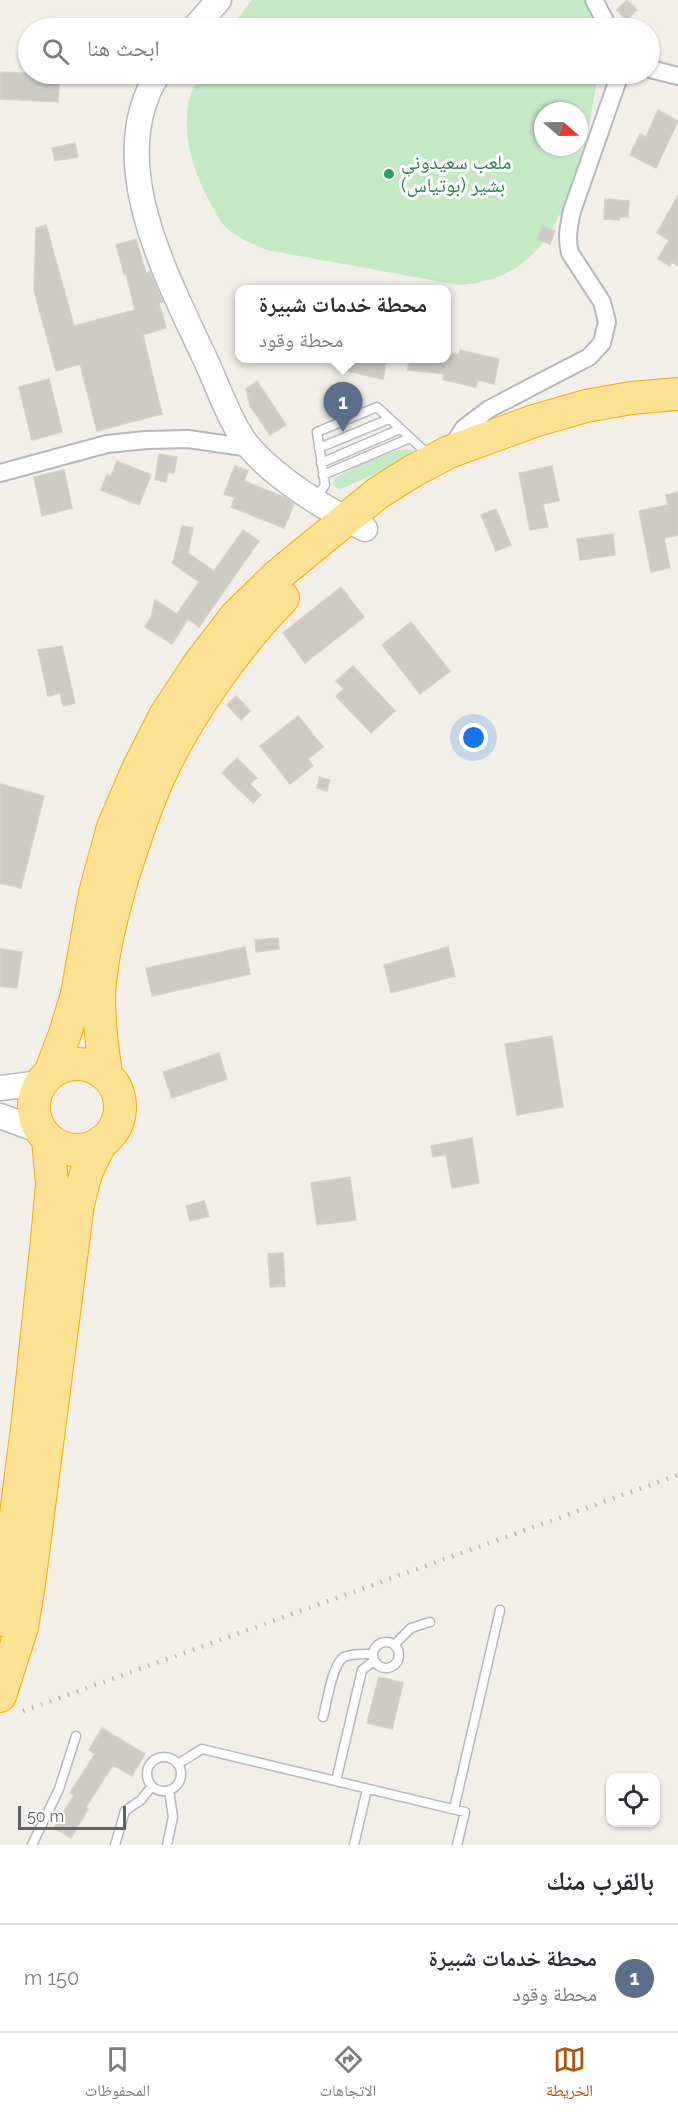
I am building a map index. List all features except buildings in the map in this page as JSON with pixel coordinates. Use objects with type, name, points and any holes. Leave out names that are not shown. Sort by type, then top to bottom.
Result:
[{"type":"highway","points":[[106,1073],[100,1031],[99,995],[105,951],[117,897],[131,852],[159,777],[189,724],[258,624],[337,549],[378,493],[413,471],[534,421],[586,406],[631,398],[678,394]]},
{"type":"highway","points":[[0,1620],[7,1585],[28,1420],[52,1184],[44,1135],[35,1116],[34,1099],[65,1034],[77,994],[95,893],[113,827],[166,714],[199,663],[236,616],[277,576],[356,524],[415,495],[456,471],[542,439],[594,424],[678,411]]},
{"type":"highway","points":[[0,1696],[22,1627],[29,1584],[78,1204],[86,1173],[101,1143],[112,1131],[119,1117],[120,1101],[115,1085],[106,1073],[97,1068],[80,1063],[62,1066],[45,1078]]},
{"type":"highway","points":[[44,1135],[57,1145],[68,1149],[91,1148],[101,1143]]},
{"type":"street","points":[[203,18],[219,0]]},
{"type":"street","points":[[594,0],[604,18]]},
{"type":"street","points":[[660,72],[678,76]]},
{"type":"street","points":[[153,84],[146,99],[136,164],[146,216],[160,259],[231,415],[250,448],[281,476],[356,524]]},
{"type":"street","points":[[442,459],[455,438],[475,418],[506,399],[589,357],[602,344],[607,322],[602,302],[574,261],[567,244],[567,236],[572,211],[616,84]]},
{"type":"street","points":[[0,473],[107,444],[188,439],[250,448]]},
{"type":"street","points":[[0,1088],[45,1078]]},
{"type":"street","points":[[0,1116],[44,1135]]},
{"type":"lane","points":[[315,499],[325,485],[317,432],[377,407],[410,438],[442,459]]},
{"type":"lane","points":[[319,448],[389,419]]},
{"type":"lane","points":[[321,463],[400,429]]},
{"type":"lane","points":[[323,475],[410,438]]},
{"type":"lane","points":[[454,1809],[500,1610]]},
{"type":"lane","points":[[394,1645],[411,1628],[430,1622]]},
{"type":"lane","points":[[323,1717],[336,1666],[341,1658],[349,1655],[373,1657],[382,1668],[397,1662],[399,1654],[394,1645],[388,1642],[380,1644],[373,1657],[362,1670],[336,1781]]},
{"type":"lane","points":[[32,1845],[59,1789],[76,1737]]},
{"type":"lane","points":[[178,1764],[202,1749],[465,1812],[457,1845]]},
{"type":"lane","points":[[163,1756],[174,1759],[178,1764],[182,1775],[177,1786],[162,1791],[148,1782],[147,1771],[152,1761],[163,1756]]},
{"type":"lane","points":[[115,1845],[125,1811],[141,1800],[152,1786]]},
{"type":"lane","points":[[354,1845],[367,1789]]},
{"type":"lane","points":[[167,1845],[173,1816],[169,1790]]},
{"type":"green space","points":[[252,0],[589,0],[593,6],[594,18],[238,18]]},
{"type":"green space","name":"ملعب سعيدوني بشير (بوتياس)","points":[[196,84],[596,84],[588,132],[588,102],[534,102],[534,156],[584,156],[573,218],[559,215],[542,244],[520,265],[492,279],[459,285],[267,250],[232,233],[221,222],[203,189],[191,157],[187,122],[188,105]]},
{"type":"green space","points":[[408,449],[413,451],[404,461],[341,489],[333,486],[334,479],[361,464],[379,456]]},
{"type":"railway","points":[[23,1711],[678,1475]]},
{"type":"place","name":"ملعب سعيدوني بشير (بوتياس)","points":[[389,174]]},
{"type":"place","name":"محطة خدمات شبيرة","points":[[343,432]]}]
